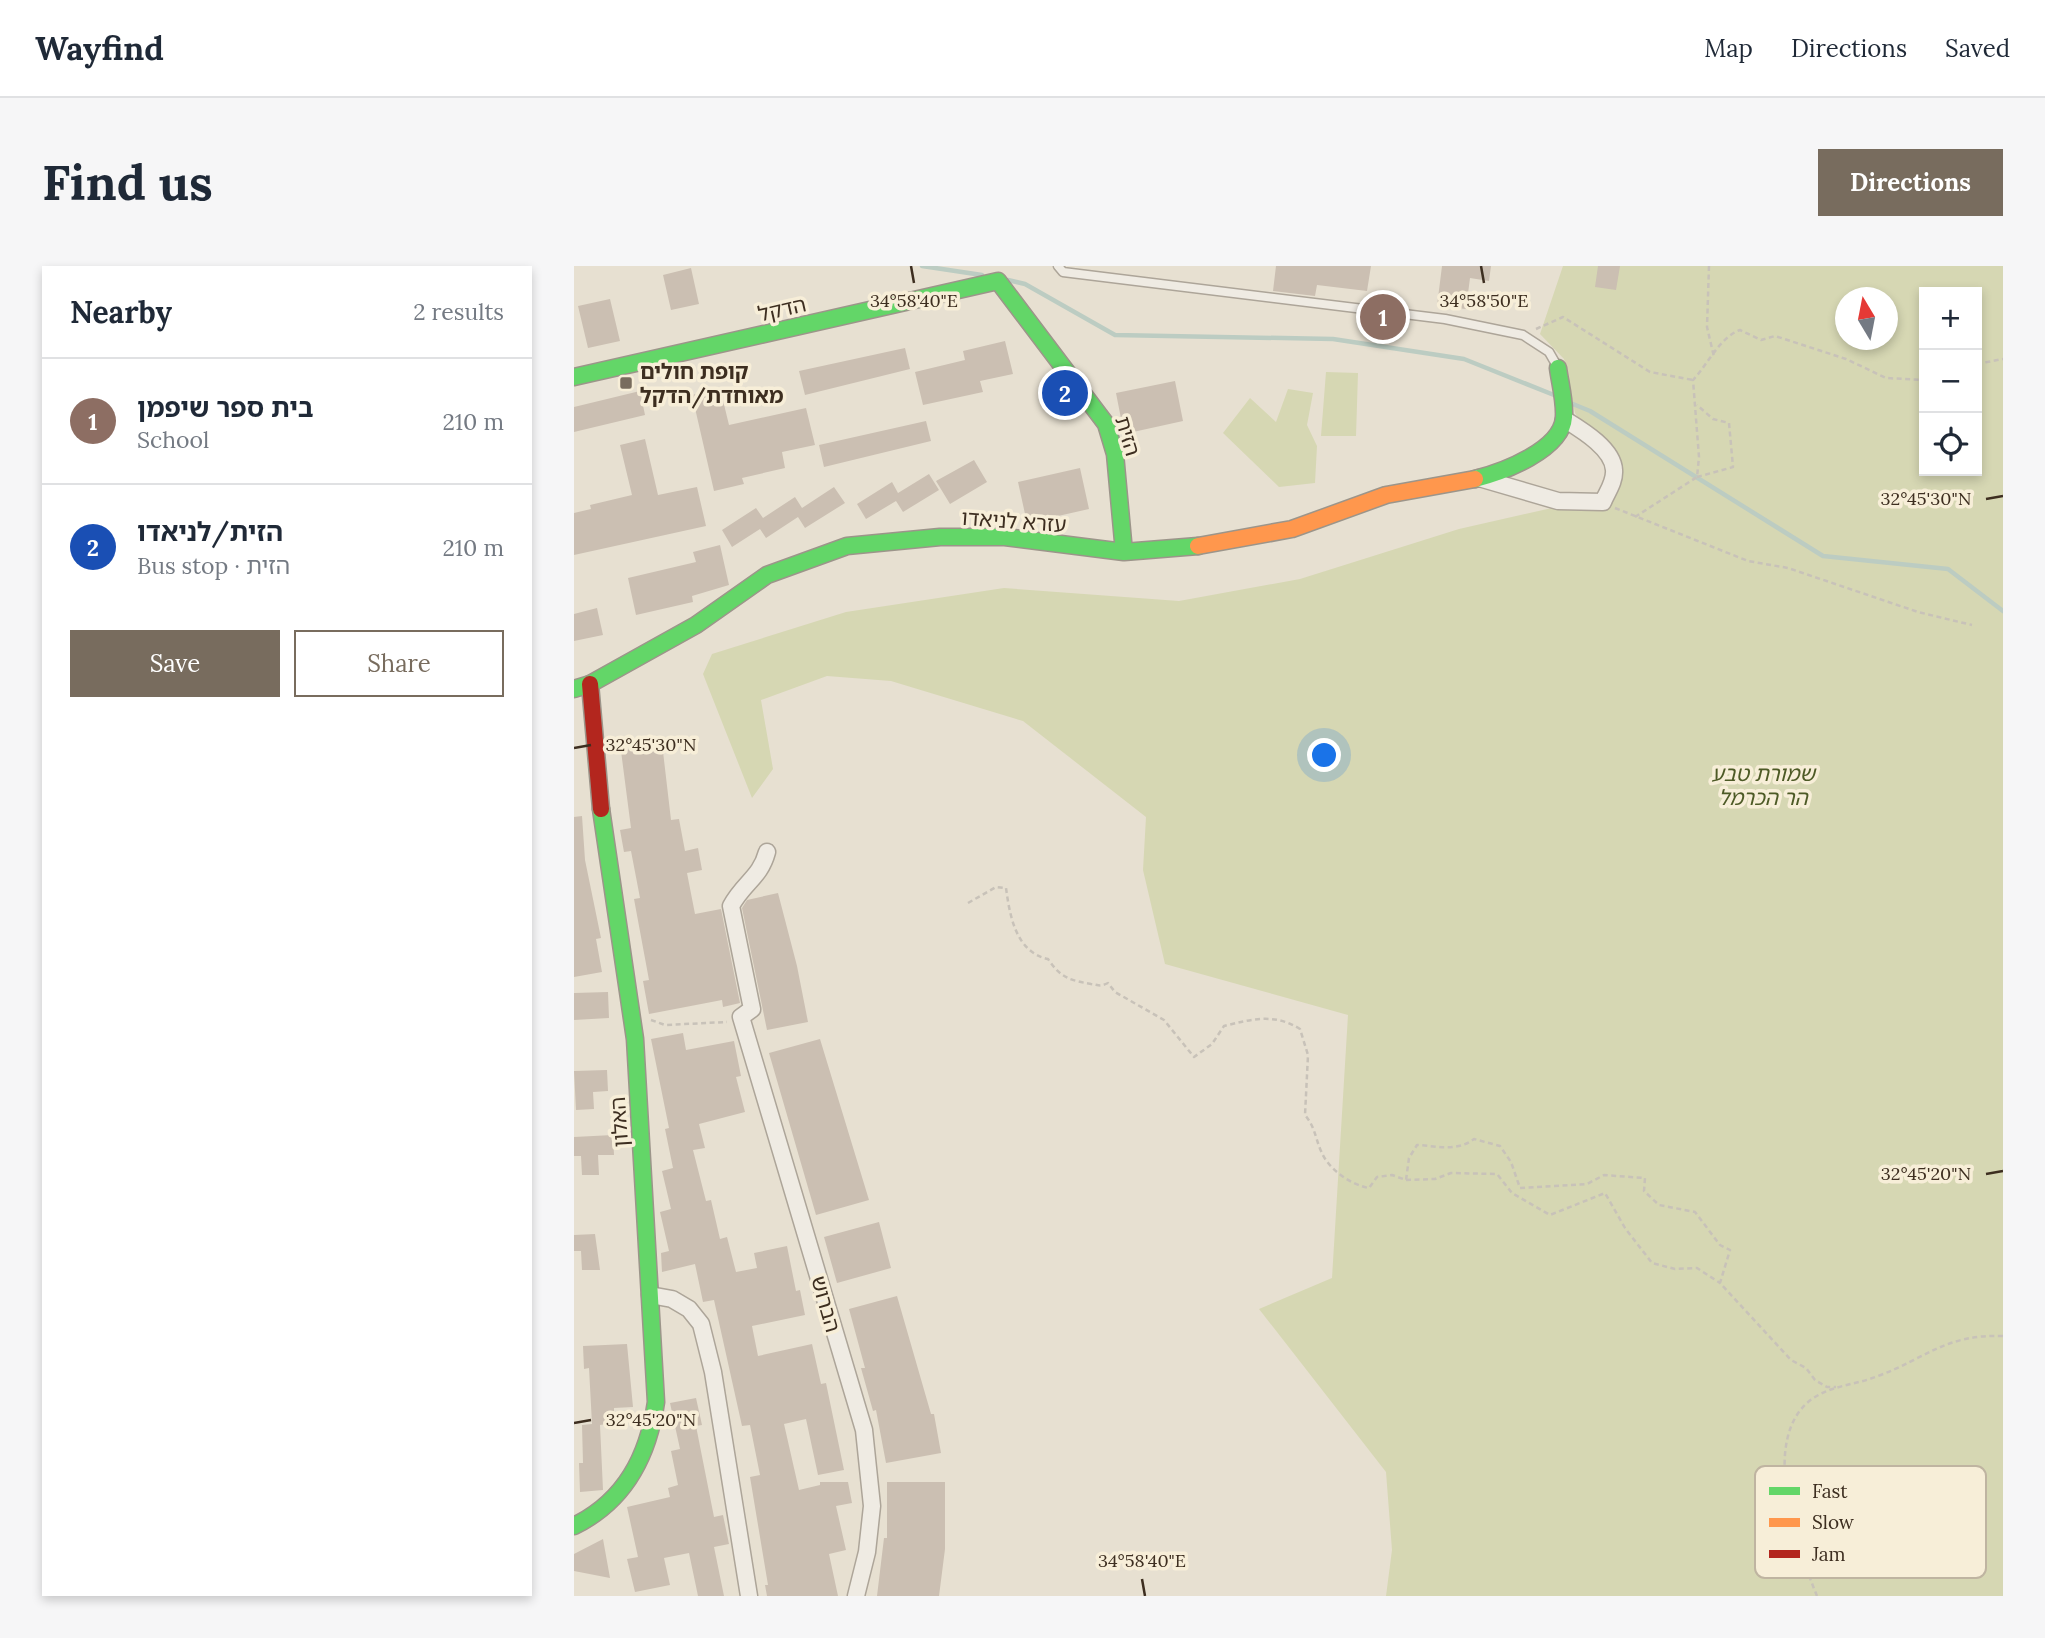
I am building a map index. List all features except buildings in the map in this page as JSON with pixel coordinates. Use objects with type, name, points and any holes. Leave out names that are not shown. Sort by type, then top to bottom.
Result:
[{"type":"street","name":"הדקל","points":[[574,377],[995,278]]},
{"type":"street","name":"הזית","points":[[995,278],[1106,424],[1115,454],[1124,552]]},
{"type":"street","points":[[1558,368],[1564,419],[1583,431],[1610,457],[1614,470],[1612,483],[1603,502]]},
{"type":"street","name":"עזרא לניאדו","points":[[582,687],[695,625],[767,575],[847,546],[940,537],[1005,537],[1124,552],[1191,547],[1292,529],[1386,495],[1479,478],[1530,458],[1551,444],[1564,419]]},
{"type":"street","name":"עזרא לניאדו","points":[[1479,478],[1558,501],[1603,502]]},
{"type":"street","name":"האלון","points":[[574,1526],[586,1521],[615,1498],[634,1475],[646,1452],[653,1430],[656,1402],[631,1012],[582,687]]},
{"type":"street","points":[[741,1017],[752,1009],[731,906],[741,888],[762,871],[767,852]]},
{"type":"street","name":"הברוש","points":[[741,1017],[864,1430],[872,1506],[867,1552],[856,1596]]},
{"type":"street","points":[[650,1296],[672,1299],[689,1309],[701,1324],[713,1373],[749,1596]]},
{"type":"lane","points":[[1058,266],[1063,272],[1085,270],[1445,319],[1523,335],[1549,352],[1558,368]]},
{"type":"path","points":[[1709,266],[1707,327],[1714,356]]},
{"type":"path","points":[[1523,335],[1563,317],[1650,372],[1693,380]]},
{"type":"path","points":[[1697,477],[1699,457],[1693,380],[1714,356],[1727,334],[1740,330],[1761,340],[1775,336],[1846,359],[1886,378],[1919,380]]},
{"type":"path","points":[[1982,363],[2003,359]]},
{"type":"path","points":[[1635,516],[1697,477],[1733,467],[1729,424],[1713,419],[1695,403]]},
{"type":"path","points":[[1603,502],[1748,561],[1788,568],[1918,612],[1972,625]]},
{"type":"path","points":[[968,903],[996,887],[1006,888],[1014,924],[1022,944],[1035,956],[1048,959],[1060,976],[1076,984],[1102,987],[1108,984],[1115,992],[1164,1020],[1194,1056],[1212,1044],[1224,1026],[1255,1018],[1284,1019],[1300,1029],[1308,1055],[1305,1115],[1314,1125],[1321,1153],[1343,1177],[1357,1186],[1369,1188],[1377,1177],[1392,1175],[1406,1180],[1435,1179],[1451,1173],[1497,1174],[1512,1193],[1550,1215],[1605,1193],[1625,1228],[1652,1263],[1675,1269],[1697,1268],[1720,1283],[1791,1360],[1806,1368],[1815,1380],[1827,1387],[1836,1387]]},
{"type":"path","points":[[631,1012],[665,1025],[703,1026],[736,1021],[741,1017]]},
{"type":"path","points":[[1406,1180],[1409,1158],[1417,1145],[1453,1148],[1466,1145],[1474,1139],[1500,1146],[1511,1162],[1520,1188],[1587,1184],[1604,1175],[1645,1178],[1644,1191],[1658,1205],[1695,1212],[1720,1245],[1730,1250],[1720,1283]]},
{"type":"path","points":[[1785,1466],[1789,1434],[1797,1415],[1811,1400],[1836,1387],[1878,1376],[1936,1346],[1956,1340],[2003,1336]]},
{"type":"path","points":[[1810,1578],[1816,1596]]},
{"type":"green space","name":"שמורת טבע הר הכרמל","points":[[1563,266],[2003,266],[2003,1596],[1386,1596],[1392,1550],[1386,1472],[1259,1309],[1332,1278],[1348,1015],[1165,964],[1143,870],[1146,817],[1023,721],[891,681],[827,676],[761,700],[773,769],[752,798],[703,674],[712,654],[846,612],[1004,588],[1179,601],[1300,579],[1459,529],[1605,496],[1610,470],[1575,413],[1564,359],[1540,334]]},
{"type":"green space","points":[[1326,372],[1358,373],[1356,436],[1321,436]]},
{"type":"green space","points":[[1288,389],[1313,393],[1307,425],[1317,446],[1315,483],[1279,487],[1223,433],[1250,398],[1276,422]]},
{"type":"waterway","points":[[922,266],[982,275]]},
{"type":"waterway","points":[[1008,280],[1025,284],[1115,335],[1333,339],[1464,359],[1554,395]]},
{"type":"waterway","points":[[1568,402],[1590,411],[1823,556],[1948,569],[2003,611]]},
{"type":"traffic: fast","points":[[574,377],[998,281],[1106,424],[1115,454],[1124,552]]},
{"type":"traffic: fast","points":[[1475,479],[1515,465],[1553,440],[1561,429],[1564,417],[1558,368]]},
{"type":"traffic: fast","points":[[574,689],[590,684],[696,625],[767,575],[847,546],[940,537],[1005,537],[1124,552],[1198,546]]},
{"type":"traffic: fast","points":[[574,1526],[607,1504],[631,1475],[647,1441],[656,1402],[635,1039],[601,809]]},
{"type":"traffic: slow","points":[[1198,546],[1292,529],[1386,495],[1475,479]]},
{"type":"traffic: jam","points":[[590,684],[601,809]]},
{"type":"place","name":"בית ספר שיפמן","points":[[1383,317]]},
{"type":"place","name":"קופת חולים מאוחדת/הדקל","points":[[626,383]]},
{"type":"place","name":"הזית/לניאדו","points":[[1065,393]]}]
